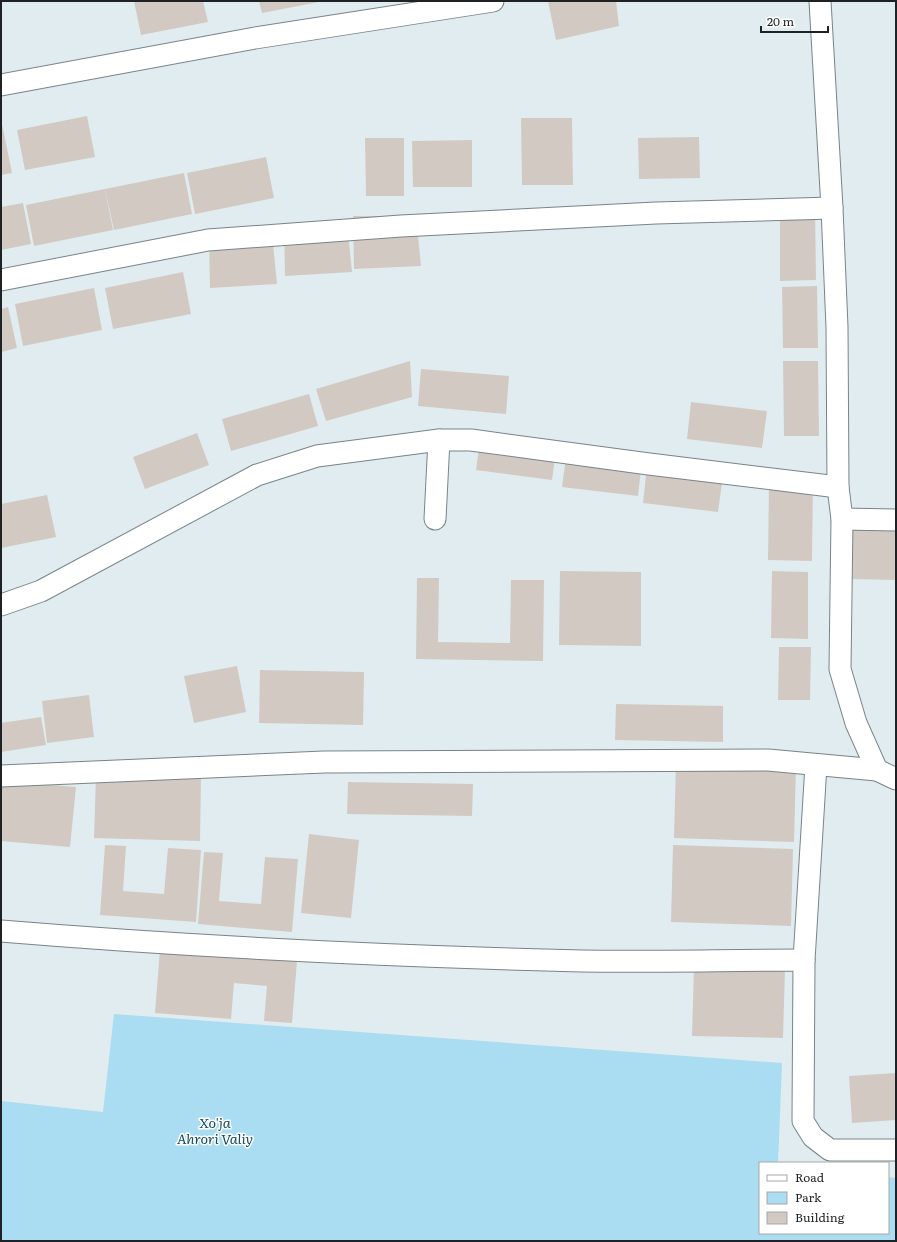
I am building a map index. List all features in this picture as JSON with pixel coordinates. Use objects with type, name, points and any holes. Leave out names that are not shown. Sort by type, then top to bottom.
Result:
[{"type":"street","points":[[1,85],[255,38],[493,1]]},
{"type":"street","points":[[820,1],[832,208],[837,327],[838,487],[842,519],[840,669],[856,723],[877,770]]},
{"type":"street","points":[[1,280],[208,240],[401,226],[536,219],[656,213],[832,208]]},
{"type":"street","points":[[1,605],[40,591],[257,475],[317,456],[439,440],[471,440],[838,487]]},
{"type":"street","points":[[436,519],[439,440]]},
{"type":"street","points":[[842,519],[896,520]]},
{"type":"street","points":[[1,776],[324,762],[768,760],[877,770],[896,779]]},
{"type":"street","points":[[816,765],[804,960],[803,1121],[813,1137],[830,1150],[896,1150]]},
{"type":"street","points":[[1,931],[84,938],[328,951],[576,960],[804,960]]},
{"type":"green space","name":"Xo'ja Ahrori Valiy","points":[[114,1014],[782,1063],[778,1162],[759,1162],[759,1234],[889,1234],[889,1177],[896,1178],[896,1241],[1,1241],[1,1101],[103,1112]]},
{"type":"building","points":[[134,1],[203,1],[208,22],[141,35]]},
{"type":"building","points":[[259,1],[319,1],[319,2],[262,13]]},
{"type":"building","points":[[548,1],[616,1],[619,26],[556,40]]},
{"type":"building","points":[[87,116],[95,157],[25,170],[17,130]]},
{"type":"building","points":[[521,118],[572,118],[573,185],[522,185]]},
{"type":"building","points":[[1,119],[12,173],[1,175]]},
{"type":"building","points":[[699,137],[700,178],[639,179],[638,138]]},
{"type":"building","points":[[365,138],[404,138],[404,196],[366,196]]},
{"type":"building","points":[[472,140],[472,187],[413,187],[412,141]]},
{"type":"building","points":[[266,157],[274,198],[195,214],[187,173]]},
{"type":"building","points":[[184,173],[192,214],[114,230],[105,189]]},
{"type":"building","points":[[105,189],[113,230],[34,246],[26,205]]},
{"type":"building","points":[[23,203],[31,244],[1,250],[1,207]]},
{"type":"building","points":[[780,206],[815,206],[816,280],[780,281]]},
{"type":"building","points":[[353,216],[416,216],[421,266],[354,269]]},
{"type":"building","points":[[347,222],[352,272],[285,276],[284,223]]},
{"type":"building","points":[[209,234],[272,234],[277,284],[210,288]]},
{"type":"building","points":[[183,272],[191,314],[113,329],[105,288]]},
{"type":"building","points":[[817,286],[818,348],[783,348],[782,287]]},
{"type":"building","points":[[94,288],[102,330],[23,346],[15,304]]},
{"type":"building","points":[[8,307],[17,348],[1,352],[1,309]]},
{"type":"building","points":[[410,361],[412,397],[326,421],[316,389]]},
{"type":"building","points":[[783,361],[818,361],[819,436],[784,436]]},
{"type":"building","points":[[421,369],[509,376],[506,414],[418,406]]},
{"type":"building","points":[[309,394],[318,426],[231,451],[222,419]]},
{"type":"building","points":[[691,402],[767,411],[762,448],[687,439]]},
{"type":"building","points":[[197,433],[209,465],[145,489],[133,457]]},
{"type":"building","points":[[481,434],[557,443],[552,480],[476,470]]},
{"type":"building","points":[[567,450],[642,460],[638,496],[562,487]]},
{"type":"building","points":[[647,466],[723,476],[718,512],[643,503]]},
{"type":"building","points":[[769,480],[813,481],[812,561],[768,560]]},
{"type":"building","points":[[47,495],[56,537],[1,548],[1,504]]},
{"type":"building","points":[[853,527],[896,528],[896,580],[852,579]]},
{"type":"building","points":[[560,571],[641,572],[641,646],[559,645]]},
{"type":"building","points":[[772,571],[808,572],[808,639],[771,638]]},
{"type":"building","points":[[417,578],[439,578],[438,642],[510,643],[511,580],[544,580],[543,661],[416,659]]},
{"type":"building","points":[[779,647],[811,647],[810,700],[778,700]]},
{"type":"building","points":[[237,666],[246,712],[194,723],[184,676]]},
{"type":"building","points":[[260,670],[364,672],[363,725],[259,723]]},
{"type":"building","points":[[89,695],[94,737],[47,743],[42,701]]},
{"type":"building","points":[[616,704],[723,706],[723,742],[615,740]]},
{"type":"building","points":[[41,717],[46,745],[1,752],[1,723]]},
{"type":"building","points":[[676,761],[796,765],[794,842],[674,838]]},
{"type":"building","points":[[96,774],[201,776],[200,841],[94,838]]},
{"type":"building","points":[[1,781],[76,787],[70,847],[1,841]]},
{"type":"building","points":[[348,782],[473,784],[472,816],[347,814]]},
{"type":"building","points":[[309,834],[359,840],[351,918],[301,913]]},
{"type":"building","points":[[105,845],[126,846],[123,891],[164,894],[168,848],[201,850],[196,922],[100,915]]},
{"type":"building","points":[[673,845],[793,849],[791,926],[671,922]]},
{"type":"building","points":[[204,852],[223,853],[219,901],[261,904],[265,857],[298,859],[292,932],[198,924]]},
{"type":"building","points":[[160,949],[297,961],[292,1023],[264,1021],[267,986],[234,983],[231,1019],[155,1013]]},
{"type":"building","points":[[694,966],[785,969],[783,1038],[692,1036]]},
{"type":"building","points":[[896,1073],[896,1120],[852,1123],[849,1076]]}]
